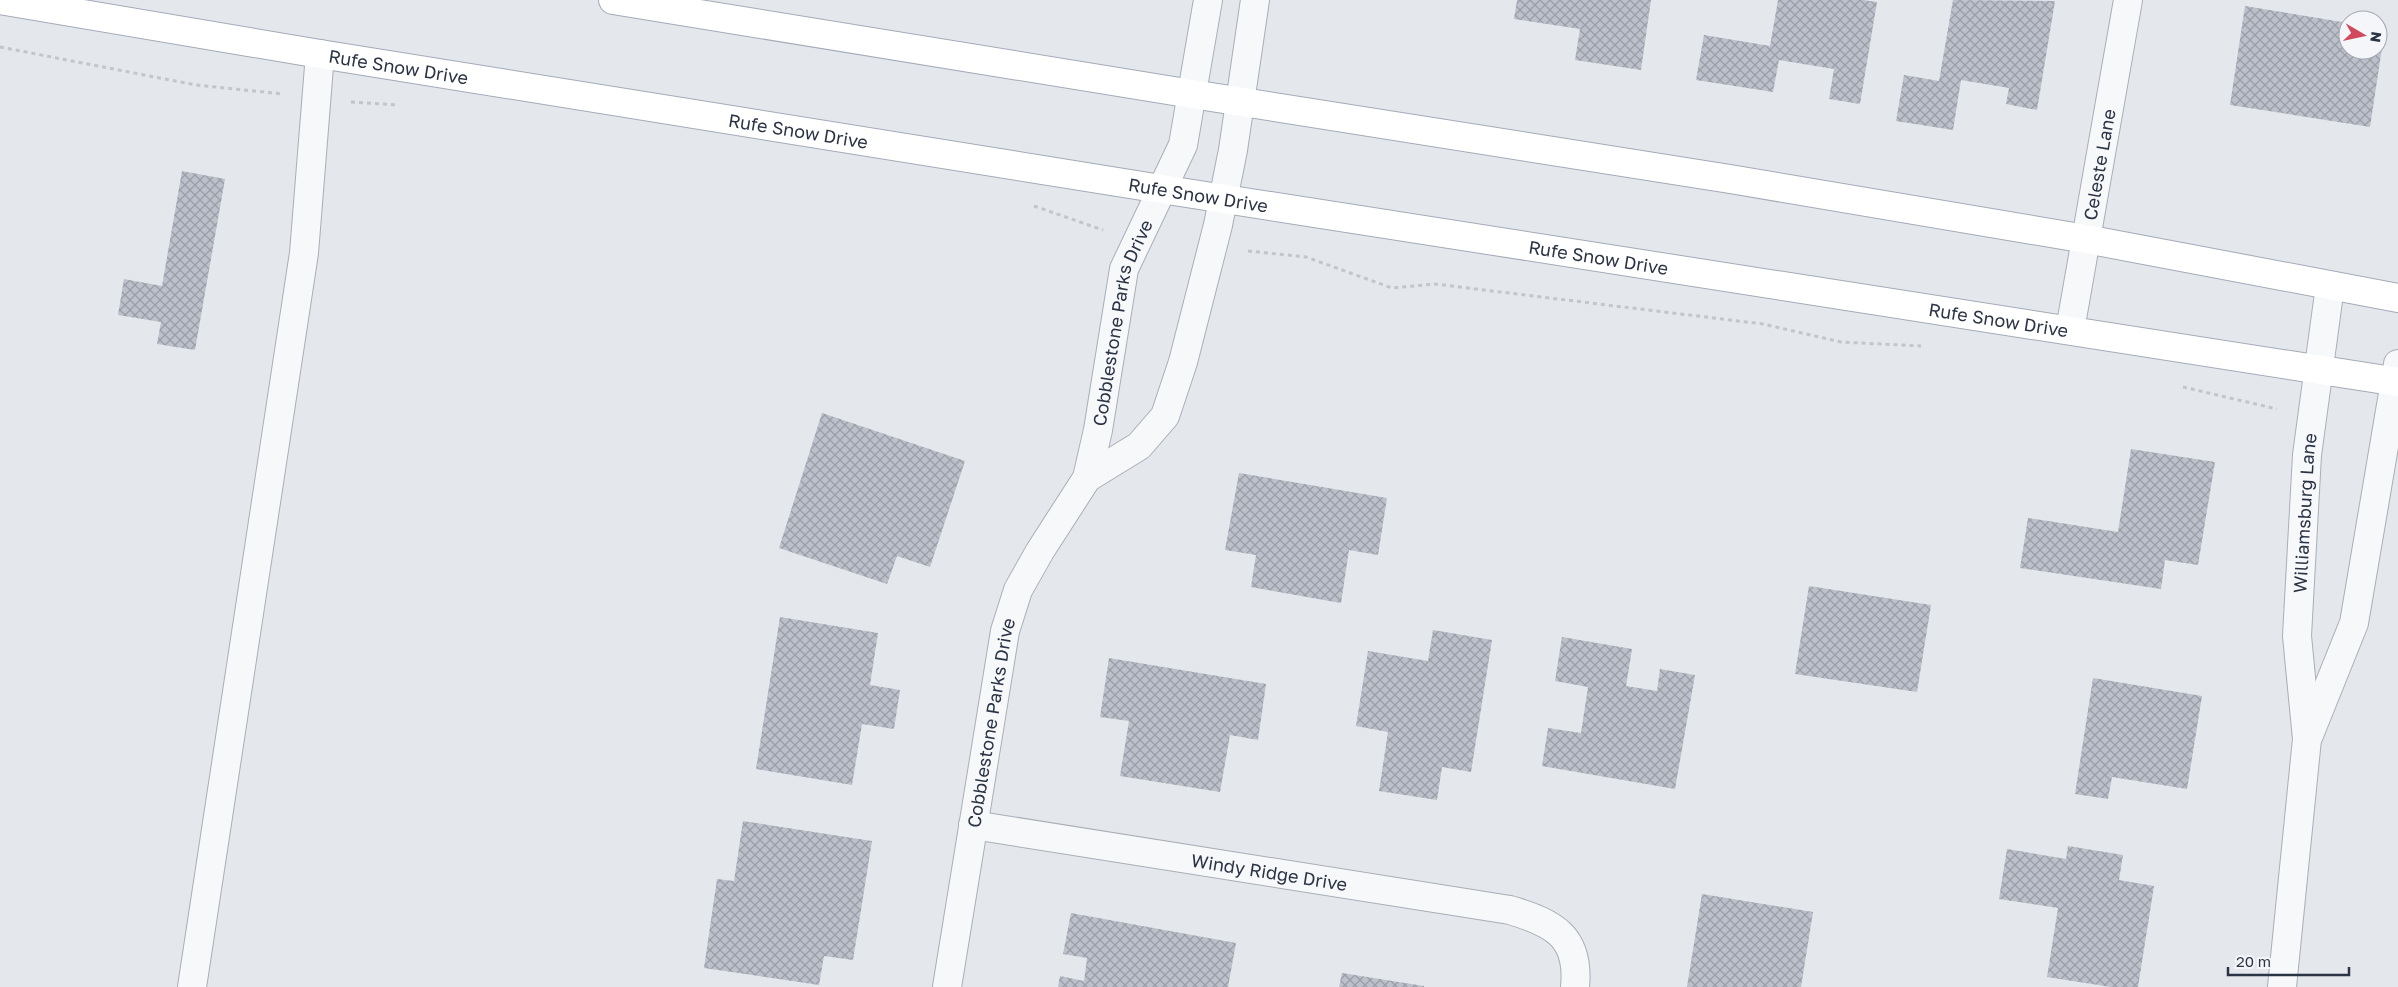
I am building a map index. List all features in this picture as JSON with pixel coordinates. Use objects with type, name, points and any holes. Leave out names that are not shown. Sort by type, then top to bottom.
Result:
[{"type":"main road","name":"Rufe Snow Drive","points":[[3,0],[320,54],[1162,189],[2318,369],[2397,376]]},
{"type":"main road","points":[[613,0],[1240,102],[1730,178],[2086,239],[2398,298]]},
{"type":"street","name":"Cobblestone Parks Drive","points":[[947,987],[1005,631],[1018,590],[1040,550],[1087,478],[1098,430],[1124,269],[1183,145],[1208,0]]},
{"type":"street","name":"Cobblestone Parks Drive","points":[[1087,478],[1139,446],[1165,416],[1183,362],[1223,198],[1233,150],[1255,0]]},
{"type":"street","name":"Celeste Lane","points":[[2070,330],[2128,0]]},
{"type":"street","points":[[192,987],[304,254],[320,54]]},
{"type":"street","name":"Williamsburg Lane","points":[[2282,987],[2307,739],[2297,636],[2308,455],[2330,286]]},
{"type":"street","name":"Williamsburg Lane","points":[[2307,739],[2354,623],[2397,376]]},
{"type":"street","name":"Windy Ridge Drive","points":[[973,825],[1510,910],[1541,920],[1560,932],[1572,950],[1576,971],[1575,987]]},
{"type":"building","points":[[1517,0],[1651,0],[1641,70],[1575,60],[1580,29],[1514,19]]},
{"type":"building","points":[[1778,0],[1863,0],[1877,2],[1860,104],[1829,99],[1834,69],[1779,60],[1773,92],[1696,80],[1704,35],[1770,46]]},
{"type":"building","points":[[1953,0],[2055,1],[2037,110],[2006,104],[2009,88],[1961,80],[1953,130],[1896,121],[1904,75],[1939,81]]},
{"type":"building","points":[[2245,6],[2338,21],[2338,60],[2380,60],[2370,127],[2230,105]]},
{"type":"building","points":[[182,171],[225,179],[195,350],[157,344],[161,322],[118,315],[124,279],[162,286]]},
{"type":"building","points":[[822,413],[965,461],[930,567],[897,556],[887,584],[779,548]]},
{"type":"building","points":[[2131,449],[2215,462],[2198,565],[2165,560],[2161,589],[2020,568],[2028,518],[2118,532]]},
{"type":"building","points":[[1239,473],[1387,498],[1378,555],[1349,550],[1341,603],[1251,587],[1256,555],[1225,550]]},
{"type":"building","points":[[1809,586],[1931,605],[1917,692],[1795,674]]},
{"type":"building","points":[[780,617],[878,633],[870,685],[900,690],[894,729],[862,724],[852,785],[756,769]]},
{"type":"building","points":[[1433,630],[1492,640],[1471,772],[1442,767],[1437,800],[1379,791],[1388,732],[1356,726],[1368,651],[1428,661]]},
{"type":"building","points":[[1562,637],[1632,649],[1626,686],[1657,691],[1660,669],[1695,675],[1675,789],[1542,766],[1548,728],[1581,733],[1588,687],[1555,681]]},
{"type":"building","points":[[1109,658],[1266,684],[1258,740],[1230,735],[1220,792],[1120,776],[1129,721],[1100,717]]},
{"type":"building","points":[[2093,678],[2202,696],[2187,789],[2112,777],[2108,799],[2075,794]]},
{"type":"building","points":[[743,821],[872,841],[853,960],[824,956],[819,985],[704,968],[717,879],[734,881]]},
{"type":"building","points":[[2068,846],[2123,855],[2119,880],[2154,886],[2138,987],[2111,987],[2047,977],[2058,908],[1999,899],[2007,849],[2066,859]]},
{"type":"building","points":[[1702,894],[1813,912],[1801,987],[1687,987]]},
{"type":"building","points":[[1071,913],[1236,943],[1228,987],[1058,987],[1060,976],[1084,981],[1087,958],[1063,954]]},
{"type":"building","points":[[1342,973],[1424,986],[1424,987],[1339,987]]}]
